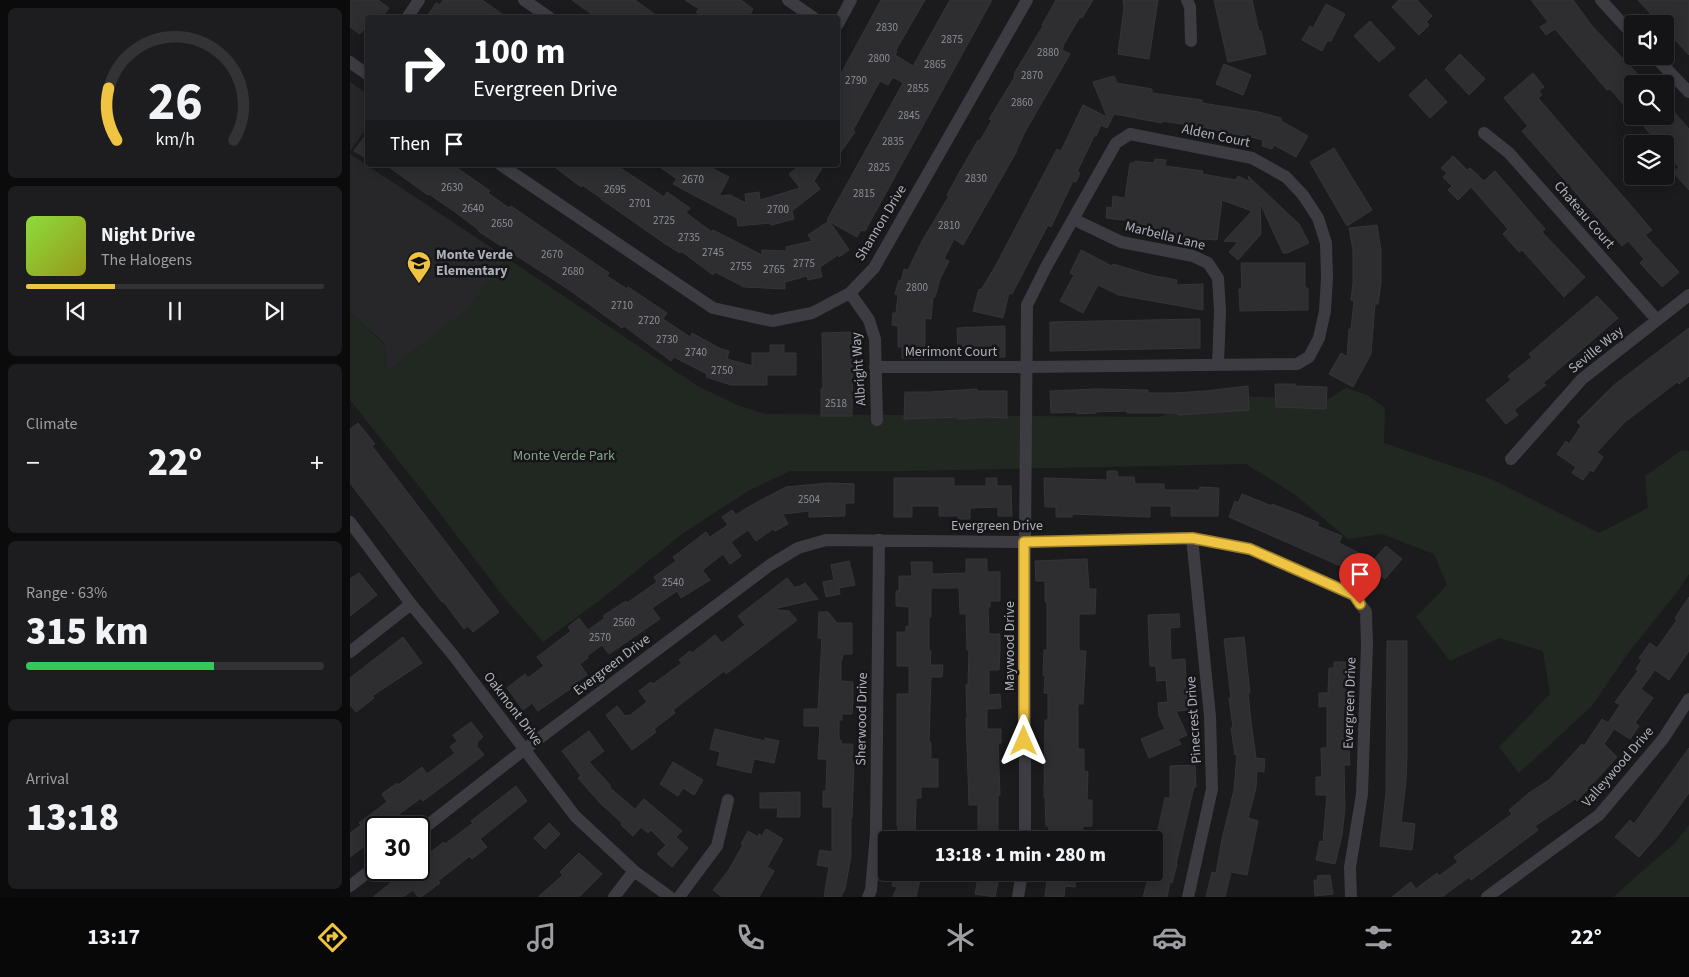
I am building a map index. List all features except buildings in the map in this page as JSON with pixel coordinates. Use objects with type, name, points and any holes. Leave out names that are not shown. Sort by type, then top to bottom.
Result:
[{"type":"street","points":[[409,15],[419,0]]},
{"type":"street","points":[[524,0],[546,15]]},
{"type":"street","points":[[788,0],[810,15]]},
{"type":"street","points":[[840,20],[851,0]]},
{"type":"street","name":"Shannon Drive","points":[[504,167],[713,308],[772,321],[812,314],[850,293],[874,268],[1027,0]]},
{"type":"street","points":[[1187,0],[1190,7],[1190,41]]},
{"type":"street","points":[[1600,0],[1624,26]]},
{"type":"street","points":[[350,62],[365,73]]},
{"type":"street","points":[[1663,65],[1689,92]]},
{"type":"street","name":"Chateau Court","points":[[1484,133],[1509,153],[1657,320]]},
{"type":"street","name":"Alden Court","points":[[1024,542],[1026,367],[1027,305],[1116,143],[1130,134],[1252,158],[1286,177],[1303,195],[1318,218],[1326,243],[1327,278],[1325,311],[1319,338],[1308,357],[1297,364],[1026,367]]},
{"type":"street","name":"Marbella Lane","points":[[1073,219],[1121,242],[1192,256],[1208,262],[1218,278],[1220,311],[1218,365]]},
{"type":"street","name":"Albright Way","points":[[850,293],[869,320],[874,338],[877,420]]},
{"type":"street","name":"Seville Way","points":[[1511,460],[1582,378],[1689,295]]},
{"type":"street","name":"Merimont Court","points":[[875,366],[1026,367]]},
{"type":"street","name":"Oakmont Drive","points":[[350,522],[575,816],[634,871],[670,897]]},
{"type":"street","name":"Evergreen Drive","points":[[430,823],[525,749],[762,571],[798,548],[826,540],[1024,542],[1192,538],[1250,549],[1354,595],[1366,612],[1362,794],[1350,867],[1351,897]]},
{"type":"street","name":"Pinecrest Drive","points":[[1188,897],[1212,789],[1210,716],[1192,538]]},
{"type":"street","name":"Sherwood Drive","points":[[868,897],[871,890],[876,833],[879,540]]},
{"type":"street","name":"Maywood Drive","points":[[1024,542],[1024,831]]},
{"type":"street","points":[[350,652],[411,604]]},
{"type":"street","name":"Valleywood Drive","points":[[1487,897],[1599,815],[1663,739],[1689,699]]},
{"type":"street","points":[[679,897],[716,846],[728,800]]},
{"type":"street","points":[[614,897],[634,871]]},
{"type":"street","points":[[350,886],[365,874]]},
{"type":"street","points":[[1018,897],[1021,881]]},
{"type":"shaded area","points":[[350,82],[365,93],[365,130],[350,151]]},
{"type":"shaded area","name":"Monte Verde Elementary","points":[[350,154],[365,164],[365,167],[370,167],[507,258],[467,310],[386,372],[385,344],[350,313]]},
{"type":"green space","name":"Monte Verde Park","points":[[507,258],[696,385],[737,405],[765,414],[1160,417],[1209,395],[1284,398],[1313,409],[1346,388],[1367,395],[1385,408],[1384,443],[1491,479],[1599,533],[1648,508],[1645,476],[1682,450],[1689,451],[1689,574],[1629,652],[1591,707],[1519,773],[1499,747],[1550,694],[1543,651],[1499,638],[1450,661],[1416,617],[1447,585],[1434,554],[1382,534],[1348,539],[1294,494],[1246,464],[904,471],[790,471],[748,491],[682,534],[599,601],[543,642],[503,596],[350,400],[350,313],[385,345],[386,372],[467,309]]},
{"type":"green space","points":[[1689,825],[1689,897],[1613,897],[1676,842]]},
{"type":"place","name":"Monte Verde Elementary","points":[[419,284]]},
{"type":"route","points":[[1024,741],[1024,542],[1192,538],[1250,549],[1354,595],[1360,604]]}]
